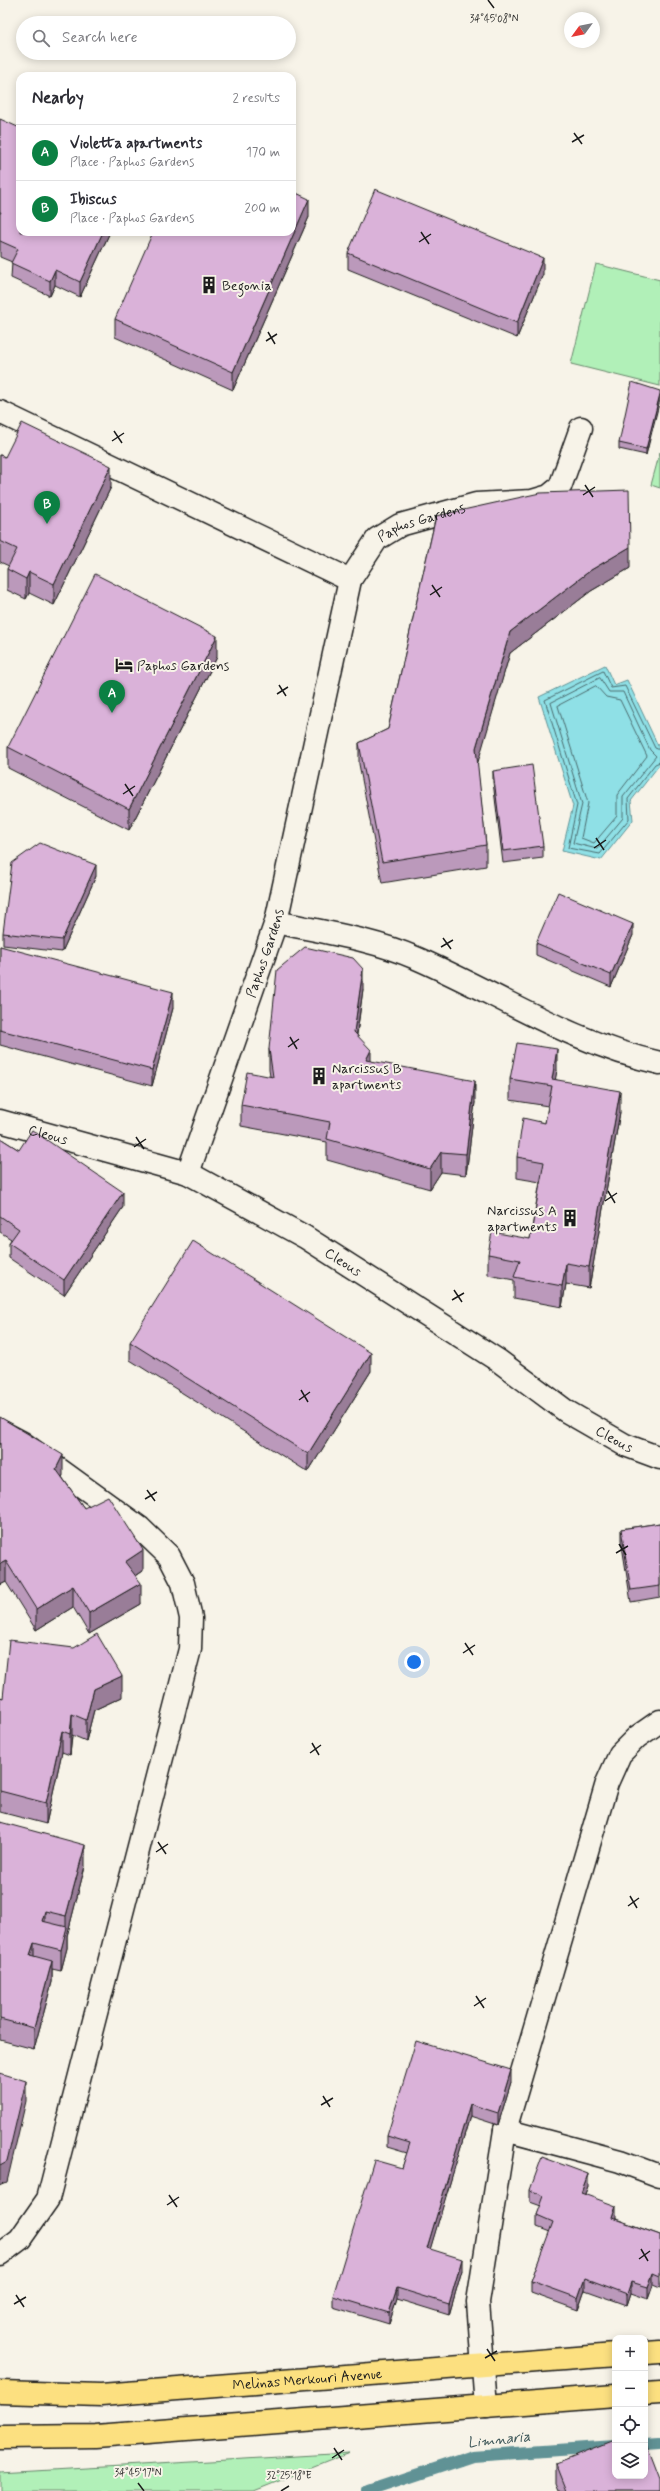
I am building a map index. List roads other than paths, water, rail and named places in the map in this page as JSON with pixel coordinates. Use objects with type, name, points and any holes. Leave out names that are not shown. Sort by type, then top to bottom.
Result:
[{"type":"main road","points":[[648,2353],[660,2352]]},
{"type":"main road","name":"Melinas Merkouri Avenue","points":[[0,2392],[101,2395],[484,2364],[612,2356]]},
{"type":"main road","points":[[648,2394],[660,2393]]},
{"type":"main road","points":[[0,2437],[96,2436],[612,2396]]},
{"type":"street","points":[[0,412],[350,580]]},
{"type":"street","name":"Paphos Gardens","points":[[188,1173],[276,922],[350,580],[377,539],[400,524],[476,504],[532,501],[549,496],[560,487],[581,428]]},
{"type":"street","points":[[276,922],[382,946],[402,953],[589,1042],[632,1057],[660,1063]]},
{"type":"street","name":"Cleous","points":[[0,1121],[188,1173],[305,1237],[499,1361],[566,1411],[625,1445],[660,1458]]},
{"type":"street","points":[[0,1431],[26,1445],[140,1528],[169,1556],[183,1583],[191,1618],[190,1649],[48,2199],[20,2239],[0,2254]]},
{"type":"street","points":[[486,2406],[484,2364],[478,2302],[505,2130],[607,1783],[620,1754],[637,1737],[660,1721]]},
{"type":"street","points":[[505,2130],[620,2161],[660,2176]]},
{"type":"water","points":[[605,665],[614,685],[627,680],[660,750],[660,764],[631,801],[633,820],[601,860],[562,851],[573,806],[539,697]]},
{"type":"waterway","name":"Limnaria","points":[[648,2443],[660,2442]]},
{"type":"waterway","name":"Limnaria","points":[[368,2491],[473,2456],[612,2446]]},
{"type":"place","name":"Begonia","points":[[209,285]]},
{"type":"place","name":"Ibiscus","points":[[47,524]]},
{"type":"place","name":"Paphos Gardens","points":[[124,665]]},
{"type":"place","name":"Violetta apartments","points":[[112,713]]},
{"type":"place","name":"Narcissus B apartments","points":[[319,1076]]},
{"type":"place","name":"Narcissus A apartments","points":[[570,1218]]}]
